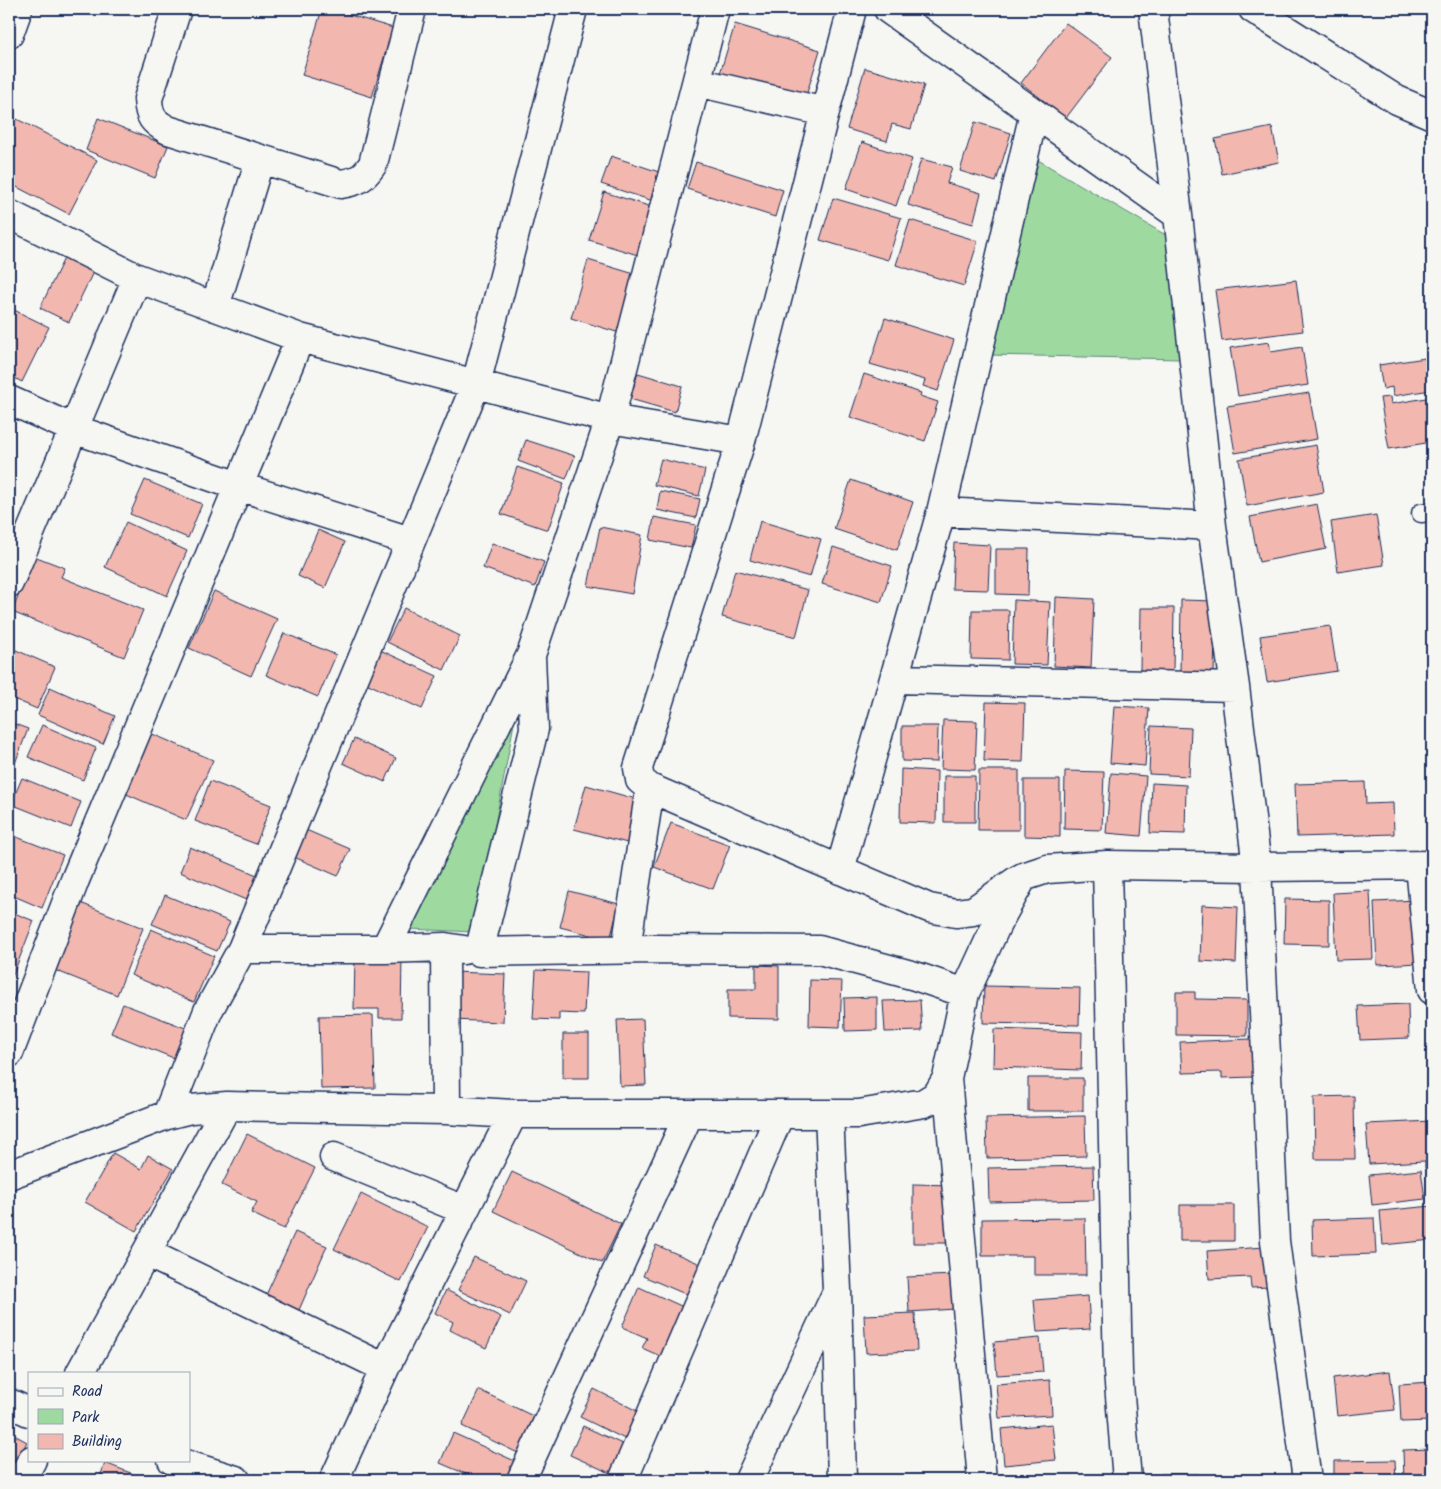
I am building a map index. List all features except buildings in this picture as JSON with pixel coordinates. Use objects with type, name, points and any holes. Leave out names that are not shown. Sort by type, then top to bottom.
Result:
[{"type":"street","points":[[9,34],[18,9]]},
{"type":"street","points":[[177,9],[148,99],[148,110],[154,122],[168,130],[341,184],[356,181],[366,174],[373,164],[412,9]]},
{"type":"street","points":[[167,1115],[208,1011],[242,949],[476,384],[573,9]]},
{"type":"street","points":[[385,949],[531,655],[610,420],[715,9]]},
{"type":"street","points":[[852,9],[741,441],[638,768],[640,780],[650,788],[929,908],[956,913],[973,911],[1023,877],[1047,869],[1107,865],[1257,867],[1426,865],[1432,990]]},
{"type":"street","points":[[888,9],[1178,215]]},
{"type":"street","points":[[1153,9],[1212,526],[1235,687],[1257,867],[1275,1241],[1307,1480]]},
{"type":"street","points":[[1253,9],[1397,100],[1432,115]]},
{"type":"street","points":[[697,82],[825,112]]},
{"type":"street","points":[[840,870],[941,512],[1034,113]]},
{"type":"street","points":[[215,307],[260,159]]},
{"type":"street","points":[[9,214],[137,278],[300,338],[610,420],[741,441]]},
{"type":"street","points":[[9,583],[137,278]]},
{"type":"street","points":[[9,1053],[75,880],[300,338]]},
{"type":"street","points":[[9,400],[74,429],[238,486],[410,541]]},
{"type":"street","points":[[941,512],[1212,526]]},
{"type":"street","points":[[479,952],[534,729],[531,655]]},
{"type":"street","points":[[895,679],[1235,687]]},
{"type":"street","points":[[626,949],[650,788]]},
{"type":"street","points":[[1107,865],[1118,1372],[1127,1480]]},
{"type":"street","points":[[982,1480],[947,1078],[965,993],[1023,877]]},
{"type":"street","points":[[242,949],[446,947],[479,952],[626,949],[820,950],[915,976],[965,993]]},
{"type":"street","points":[[446,947],[446,1110]]},
{"type":"street","points":[[9,1175],[167,1115],[191,1109],[227,1106],[446,1110],[512,1114],[859,1114],[924,1103],[937,1095],[947,1078]]},
{"type":"street","points":[[81,1372],[227,1106]]},
{"type":"street","points":[[334,1480],[386,1368],[512,1114]]},
{"type":"street","points":[[521,1480],[688,1114]]},
{"type":"street","points":[[623,1480],[780,1114]]},
{"type":"street","points":[[829,1114],[837,1290],[842,1480]]},
{"type":"street","points":[[334,1157],[464,1210]]},
{"type":"street","points":[[147,1252],[386,1368]]},
{"type":"street","points":[[749,1480],[837,1290]]},
{"type":"street","points":[[9,1403],[28,1412]]},
{"type":"street","points":[[21,1480],[31,1462]]},
{"type":"street","points":[[178,1462],[236,1480]]},
{"type":"green space","points":[[1033,157],[1169,237],[1181,359],[988,355]]},
{"type":"green space","points":[[518,702],[475,932],[409,929]]}]
